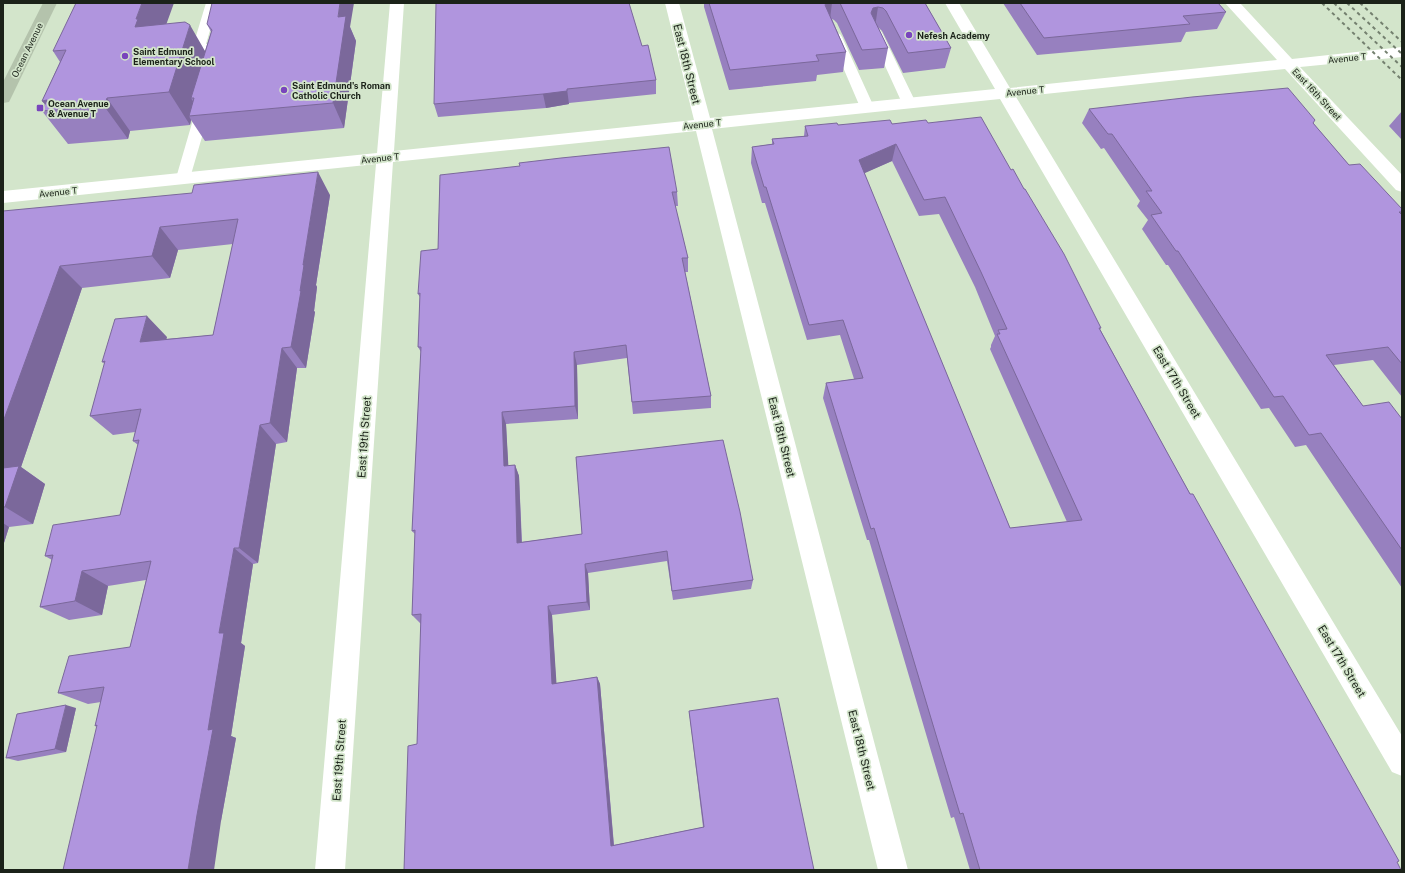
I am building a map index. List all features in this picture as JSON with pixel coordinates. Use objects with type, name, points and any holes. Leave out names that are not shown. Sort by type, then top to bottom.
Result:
[{"type":"main road","name":"Ocean Avenue","points":[[3,98],[50,3]]},
{"type":"street","name":"East 19th Street","points":[[330,870],[398,3]]},
{"type":"street","name":"East 18th Street","points":[[672,3],[893,870]]},
{"type":"street","name":"East 17th Street","points":[[952,3],[1402,762]]},
{"type":"street","name":"East 16th Street","points":[[1232,3],[1402,186]]},
{"type":"street","name":"Avenue T","points":[[3,197],[1402,52]]},
{"type":"lane","points":[[212,3],[199,46],[218,56],[212,78]]},
{"type":"lane","points":[[830,24],[867,107]]},
{"type":"lane","points":[[875,32],[909,103]]},
{"type":"lane","points":[[183,178],[207,93]]},
{"type":"building","points":[[76,3],[142,3],[136,19],[138,19],[135,27],[185,22],[190,25],[169,92],[107,98],[104,106],[42,111],[47,100],[42,101],[66,50],[53,51]]},
{"type":"building","points":[[212,3],[340,3],[338,17],[346,16],[333,103],[189,116],[194,98],[191,98],[212,30],[207,24]]},
{"type":"building","points":[[436,3],[629,3],[642,46],[648,45],[656,80],[567,89],[567,91],[543,94],[434,104]]},
{"type":"building","points":[[709,3],[826,3],[825,5],[846,52],[816,55],[819,61],[730,70]]},
{"type":"building","points":[[840,3],[925,3],[951,48],[908,53],[886,11],[883,8],[878,7],[873,8],[871,13],[888,48],[862,50]]},
{"type":"building","points":[[1020,3],[1218,3],[1226,12],[1183,16],[1190,24],[1044,38]]},
{"type":"building","points":[[1288,88],[1315,120],[1313,123],[1349,165],[1360,164],[1402,209],[1402,212],[1399,212],[1402,215],[1402,364],[1388,347],[1326,355],[1363,406],[1389,402],[1402,419],[1402,550],[1321,433],[1309,435],[1283,396],[1274,397],[1178,251],[1176,251],[1151,215],[1162,213],[1146,191],[1152,191],[1112,134],[1108,134],[1089,109]]},
{"type":"building","points":[[981,117],[1011,170],[1013,169],[1064,254],[1101,328],[1099,328],[1190,494],[1193,494],[1399,861],[1397,862],[1401,870],[980,870],[963,813],[960,814],[874,528],[871,529],[826,383],[863,378],[843,320],[809,325],[752,147],[774,144],[772,139],[808,136],[805,126],[837,123],[838,125],[890,120],[892,124],[926,120],[928,123]],"holes":[[[896,144],[924,200],[945,197],[1007,329],[998,330],[1000,334],[997,334],[1082,520],[1010,528],[859,160]]]},
{"type":"building","points":[[669,147],[677,192],[672,192],[688,258],[682,258],[711,396],[632,402],[626,345],[574,352],[575,406],[502,412],[504,466],[515,465],[517,543],[582,534],[576,457],[723,440],[740,512],[753,580],[672,591],[667,551],[585,564],[587,602],[548,606],[552,684],[597,677],[611,846],[704,827],[689,711],[778,698],[814,870],[404,870],[408,746],[417,744],[421,614],[412,615],[415,530],[412,531],[421,347],[418,347],[420,293],[418,294],[421,251],[438,249],[440,175],[520,166],[519,163]]},
{"type":"building","points":[[318,172],[303,265],[301,291],[291,347],[282,348],[270,423],[260,425],[239,548],[234,548],[219,633],[224,633],[208,730],[213,729],[188,870],[63,870],[97,725],[95,726],[104,687],[58,693],[69,656],[130,647],[151,561],[82,571],[75,601],[40,607],[53,555],[45,556],[53,525],[120,515],[139,440],[133,441],[141,409],[90,416],[105,361],[102,362],[115,319],[147,316],[140,342],[213,335],[238,219],[160,227],[152,256],[60,266],[3,422],[3,211],[192,193],[194,185]]},
{"type":"building","points":[[19,466],[5,507],[3,507],[3,468]]},
{"type":"building","points":[[66,705],[55,749],[6,758],[17,714]]},
{"type":"railway","points":[[1322,3],[1402,80]]},
{"type":"railway","points":[[1334,3],[1402,67]]},
{"type":"railway","points":[[1347,3],[1402,54]]},
{"type":"railway","points":[[1360,3],[1402,42]]},
{"type":"place","name":"Nefesh Academy","points":[[909,35]]},
{"type":"place","name":"Saint Edmund Elementary School","points":[[125,56]]},
{"type":"place","name":"Saint Edmund's Roman Catholic Church","points":[[284,90]]},
{"type":"place","name":"Ocean Avenue & Avenue T","points":[[40,108]]}]
